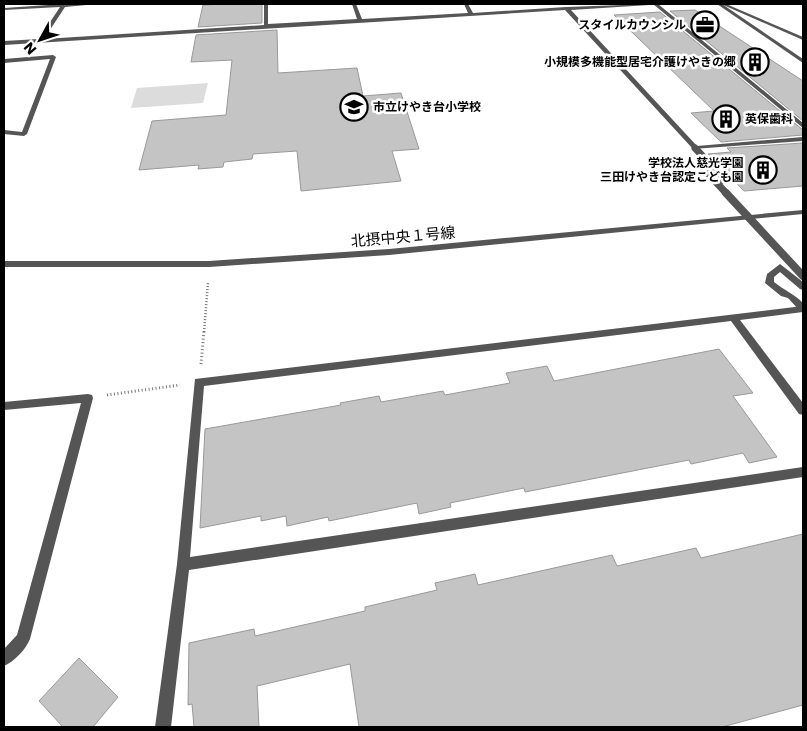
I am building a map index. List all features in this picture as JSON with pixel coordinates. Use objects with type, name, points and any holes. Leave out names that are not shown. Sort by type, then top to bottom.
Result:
[{"type":"street","points":[[4,9],[95,4]]},
{"type":"street","points":[[266,4],[266,26]]},
{"type":"street","points":[[354,4],[360,20]]},
{"type":"street","points":[[466,4],[471,14]]},
{"type":"street","points":[[4,42],[648,4]]},
{"type":"street","points":[[655,4],[803,126]]},
{"type":"street","points":[[721,4],[803,39]]},
{"type":"street","points":[[721,4],[803,62]]},
{"type":"street","points":[[41,40],[65,5]]},
{"type":"street","points":[[566,8],[725,180],[720,181],[706,165],[701,166],[803,276]]},
{"type":"street","points":[[4,61],[53,57],[24,134],[4,132]]},
{"type":"street","points":[[695,148],[803,138]]},
{"type":"street","name":"北摂中央１号線","points":[[4,264],[209,264],[389,252],[803,212]]},
{"type":"street","points":[[803,287],[780,267],[770,276],[769,283],[784,294],[791,296],[803,309]]},
{"type":"street","points":[[164,727],[183,564],[199,382],[803,309]]},
{"type":"street","points":[[733,317],[803,411]]},
{"type":"street","points":[[4,406],[88,398],[23,639],[4,659]]},
{"type":"street","points":[[183,564],[803,472]]},
{"type":"path","points":[[88,398],[199,382],[209,264]]},
{"type":"shaded area","points":[[208,83],[203,103],[131,108],[137,88]]},
{"type":"building","points":[[262,4],[262,23],[198,27],[203,5]]},
{"type":"building","points":[[695,10],[803,81],[803,121],[670,11]]},
{"type":"building","points":[[660,12],[803,130],[803,135],[721,142],[691,113],[714,111],[614,15]]},
{"type":"building","points":[[277,30],[278,73],[357,68],[363,96],[401,93],[419,149],[392,151],[401,181],[301,191],[297,151],[253,154],[252,159],[224,162],[223,167],[198,169],[199,165],[139,170],[152,121],[226,115],[232,60],[191,62],[196,35]]},
{"type":"building","name":"学校法人慈光学園 三田けやき台認定こども園","points":[[803,143],[803,186],[744,191],[708,154],[731,152],[727,148]]},
{"type":"building","points":[[719,349],[753,393],[733,396],[777,457],[749,463],[743,453],[691,464],[689,460],[525,492],[524,488],[450,503],[451,507],[419,514],[417,503],[329,521],[328,517],[287,526],[286,516],[261,521],[261,516],[200,528],[205,429],[341,405],[340,403],[379,396],[381,402],[443,391],[445,395],[510,383],[506,373],[547,366],[554,381]]},
{"type":"building","points":[[803,534],[803,705],[722,727],[359,727],[350,664],[257,686],[259,727],[194,727],[192,704],[188,705],[189,643],[254,629],[255,636],[365,611],[365,607],[437,590],[435,583],[475,574],[478,585],[612,555],[617,566],[696,548],[701,558]]},
{"type":"building","points":[[79,658],[118,697],[93,727],[63,727],[39,701]]},
{"type":"place","name":"スタイルカウンシル","points":[[705,25]]},
{"type":"place","name":"小規模多機能型居宅介護けやきの郷","points":[[755,62]]},
{"type":"place","name":"市立けやき台小学校","points":[[354,107]]},
{"type":"place","name":"英保歯科","points":[[726,119]]},
{"type":"place","name":"学校法人慈光学園 三田けやき台認定こども園","points":[[763,170]]}]
